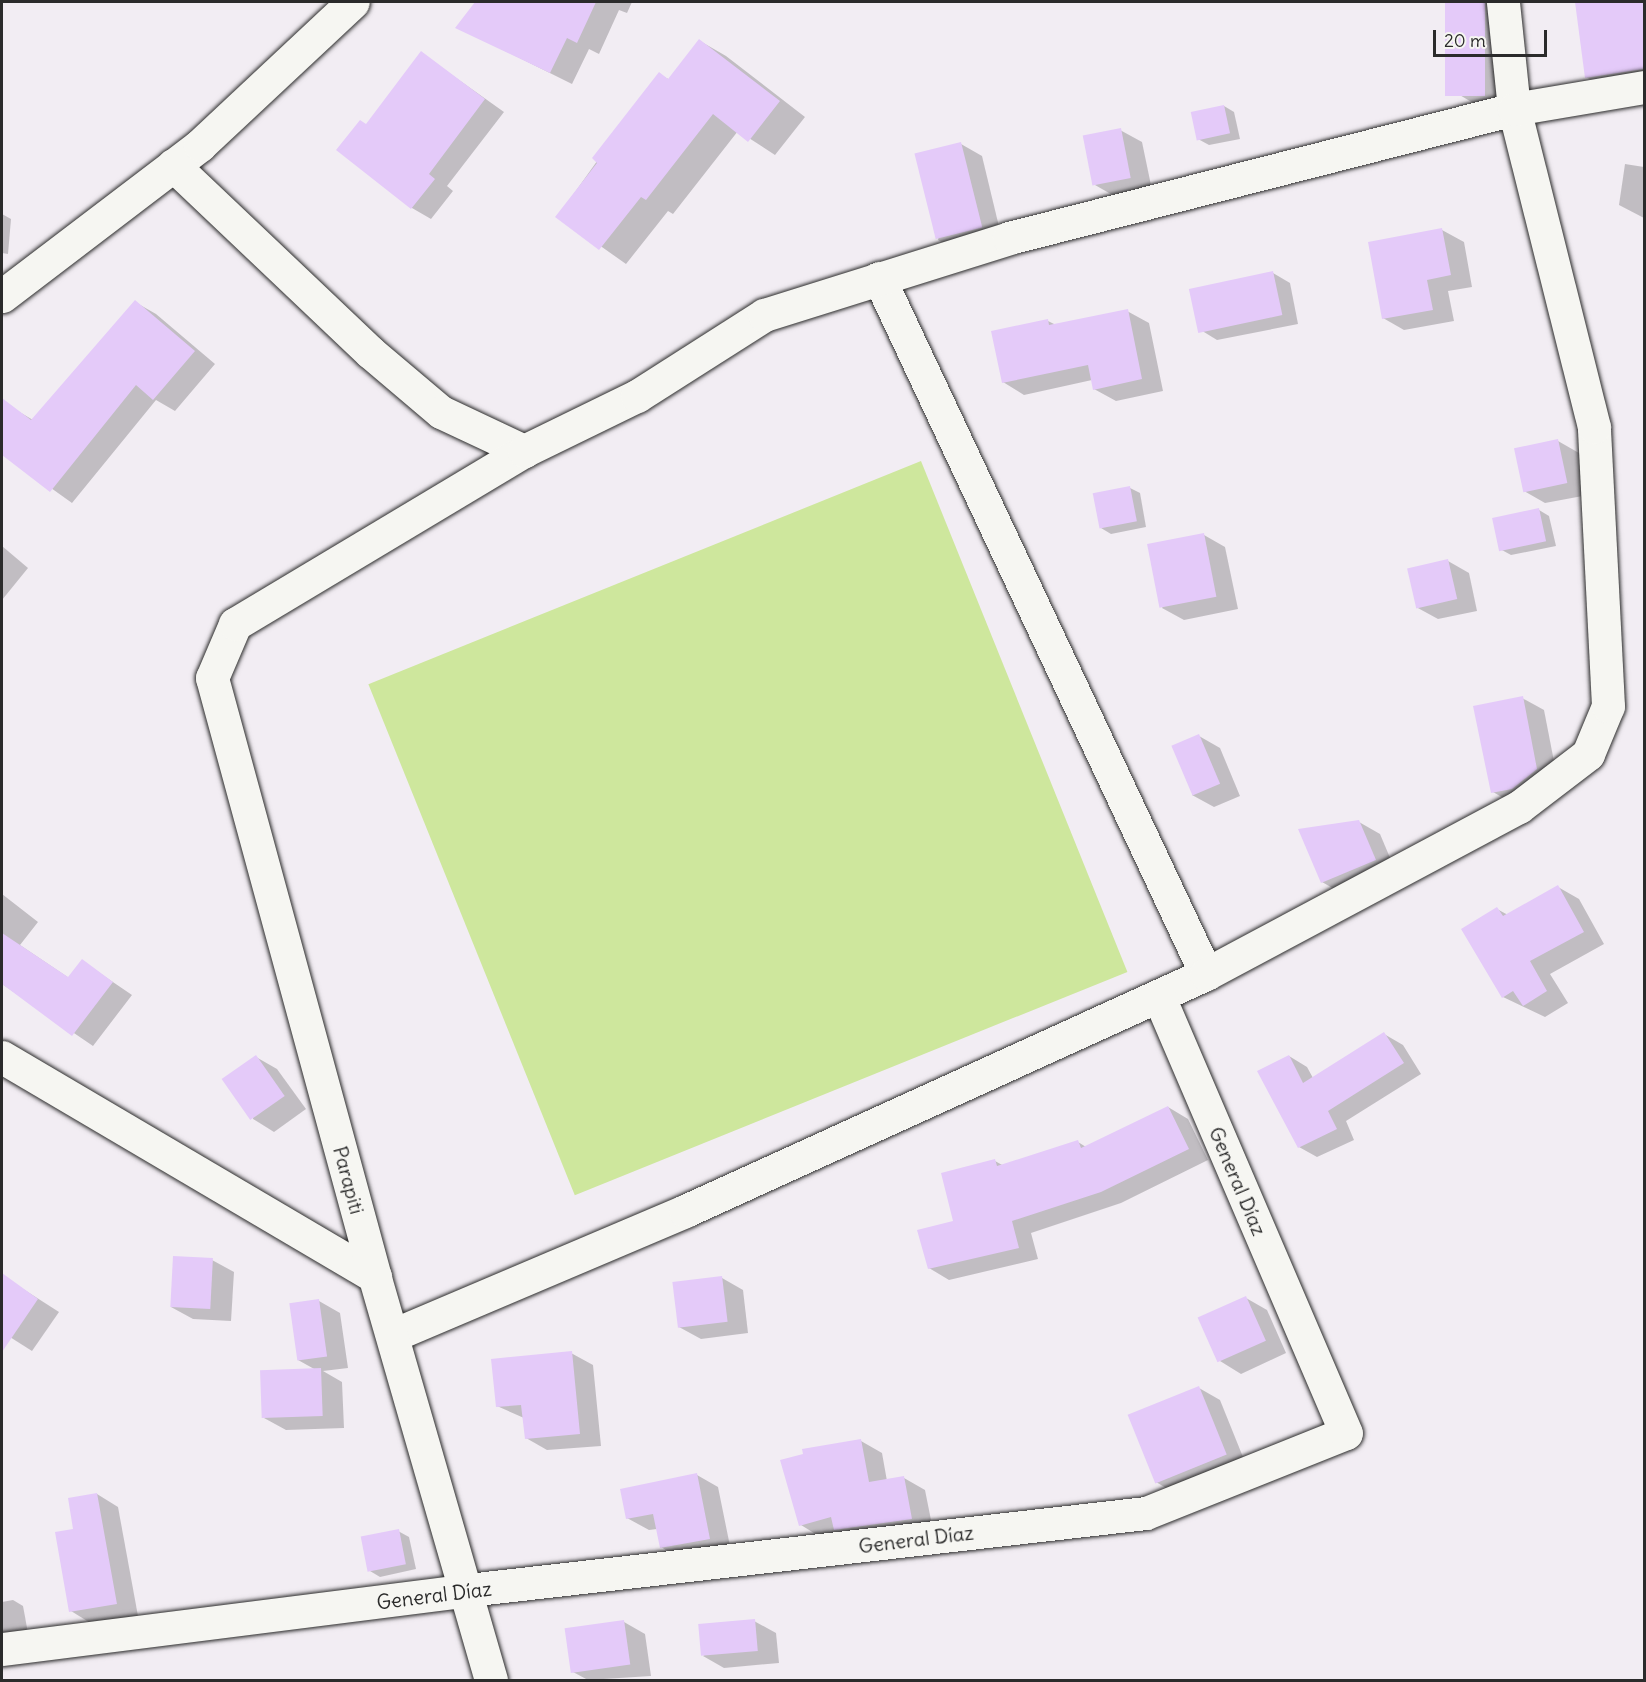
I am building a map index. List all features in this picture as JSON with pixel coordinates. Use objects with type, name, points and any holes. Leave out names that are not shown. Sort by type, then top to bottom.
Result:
[{"type":"street","points":[[5,289],[200,146],[353,2]]},
{"type":"street","points":[[393,1335],[685,1211],[1206,974],[1519,807],[1588,754],[1608,706],[1594,427],[1514,109],[1503,2]]},
{"type":"street","points":[[173,165],[370,352],[441,412],[524,451],[637,396],[764,315],[1009,238],[1514,109],[1644,87]]},
{"type":"street","points":[[879,278],[1206,974]]},
{"type":"street","name":"Parapiti","points":[[491,1680],[468,1590],[375,1277],[212,678],[235,624],[524,451]]},
{"type":"street","name":"General Díaz","points":[[2,1649],[468,1590],[1146,1513],[1346,1433],[1159,996]]},
{"type":"street","points":[[2,1057],[375,1277]]},
{"type":"green space","points":[[921,461],[1127,972],[575,1195],[368,684]]},
{"type":"building","points":[[475,2],[596,2],[577,43],[567,38],[550,73],[455,28]]},
{"type":"building","points":[[1445,2],[1485,2],[1485,96],[1445,96]]},
{"type":"building","points":[[1575,2],[1644,2],[1644,69],[1585,78]]},
{"type":"building","points":[[699,39],[780,101],[748,142],[713,114],[646,200],[641,197],[599,250],[555,217],[597,163],[592,158],[659,72],[668,79]]},
{"type":"building","points":[[421,51],[485,99],[429,174],[435,179],[411,209],[336,150],[360,120],[366,124]]},
{"type":"building","points":[[1224,105],[1230,133],[1197,140],[1191,112]]},
{"type":"building","points":[[1121,128],[1131,178],[1092,186],[1083,135]]},
{"type":"building","points":[[961,142],[982,227],[936,239],[914,154]]},
{"type":"building","points":[[1442,228],[1451,275],[1427,280],[1433,310],[1382,319],[1368,242]]},
{"type":"building","points":[[1273,271],[1282,315],[1198,333],[1189,289]]},
{"type":"building","points":[[135,300],[195,351],[153,400],[136,385],[50,492],[2,455],[2,398],[31,420]]},
{"type":"building","points":[[1128,309],[1142,379],[1093,390],[1088,365],[1002,383],[991,331],[1048,319],[1049,325]]},
{"type":"building","points":[[1558,439],[1567,483],[1523,492],[1514,448]]},
{"type":"building","points":[[1130,486],[1137,521],[1100,529],[1093,493]]},
{"type":"building","points":[[1539,508],[1546,541],[1499,551],[1492,518]]},
{"type":"building","points":[[1204,533],[1216,597],[1159,608],[1147,544]]},
{"type":"building","points":[[1448,559],[1457,599],[1416,608],[1407,568]]},
{"type":"building","points":[[1523,696],[1537,769],[1512,789],[1491,793],[1473,706]]},
{"type":"building","points":[[1199,734],[1220,784],[1192,795],[1171,746]]},
{"type":"building","points":[[1359,820],[1376,860],[1321,883],[1298,829]]},
{"type":"building","points":[[1558,885],[1584,932],[1530,961],[1547,991],[1523,1006],[1513,991],[1502,998],[1461,929],[1497,907],[1503,916]]},
{"type":"building","points":[[2,933],[68,977],[82,959],[113,982],[72,1036],[2,984]]},
{"type":"building","points":[[1384,1032],[1404,1063],[1328,1111],[1337,1129],[1298,1148],[1257,1071],[1289,1055],[1303,1083]]},
{"type":"building","points":[[256,1055],[285,1096],[250,1120],[222,1079]]},
{"type":"building","points":[[1168,1106],[1189,1149],[1101,1192],[1012,1221],[1019,1248],[928,1269],[917,1230],[953,1221],[941,1173],[995,1159],[997,1166],[1078,1140],[1081,1148]]},
{"type":"building","points":[[173,1256],[213,1258],[210,1309],[170,1307]]},
{"type":"building","points":[[2,1273],[38,1299],[2,1352]]},
{"type":"building","points":[[722,1276],[728,1322],[678,1328],[672,1282]]},
{"type":"building","points":[[1246,1296],[1266,1341],[1218,1362],[1198,1318]]},
{"type":"building","points":[[319,1299],[327,1356],[297,1361],[289,1303]]},
{"type":"building","points":[[572,1351],[580,1434],[525,1439],[521,1405],[496,1407],[491,1359]]},
{"type":"building","points":[[321,1368],[323,1416],[262,1418],[260,1370]]},
{"type":"building","points":[[1199,1386],[1227,1455],[1155,1483],[1128,1415]]},
{"type":"building","points":[[861,1439],[869,1482],[904,1476],[912,1519],[834,1530],[831,1517],[799,1526],[780,1460],[803,1454],[802,1449]]},
{"type":"building","points":[[697,1473],[710,1539],[660,1548],[653,1514],[626,1519],[620,1489]]},
{"type":"building","points":[[97,1493],[117,1604],[69,1612],[55,1532],[73,1529],[68,1498]]},
{"type":"building","points":[[399,1529],[406,1564],[368,1572],[361,1536]]},
{"type":"building","points":[[755,1619],[758,1651],[701,1656],[698,1624]]},
{"type":"building","points":[[624,1620],[630,1665],[571,1673],[565,1628]]}]
